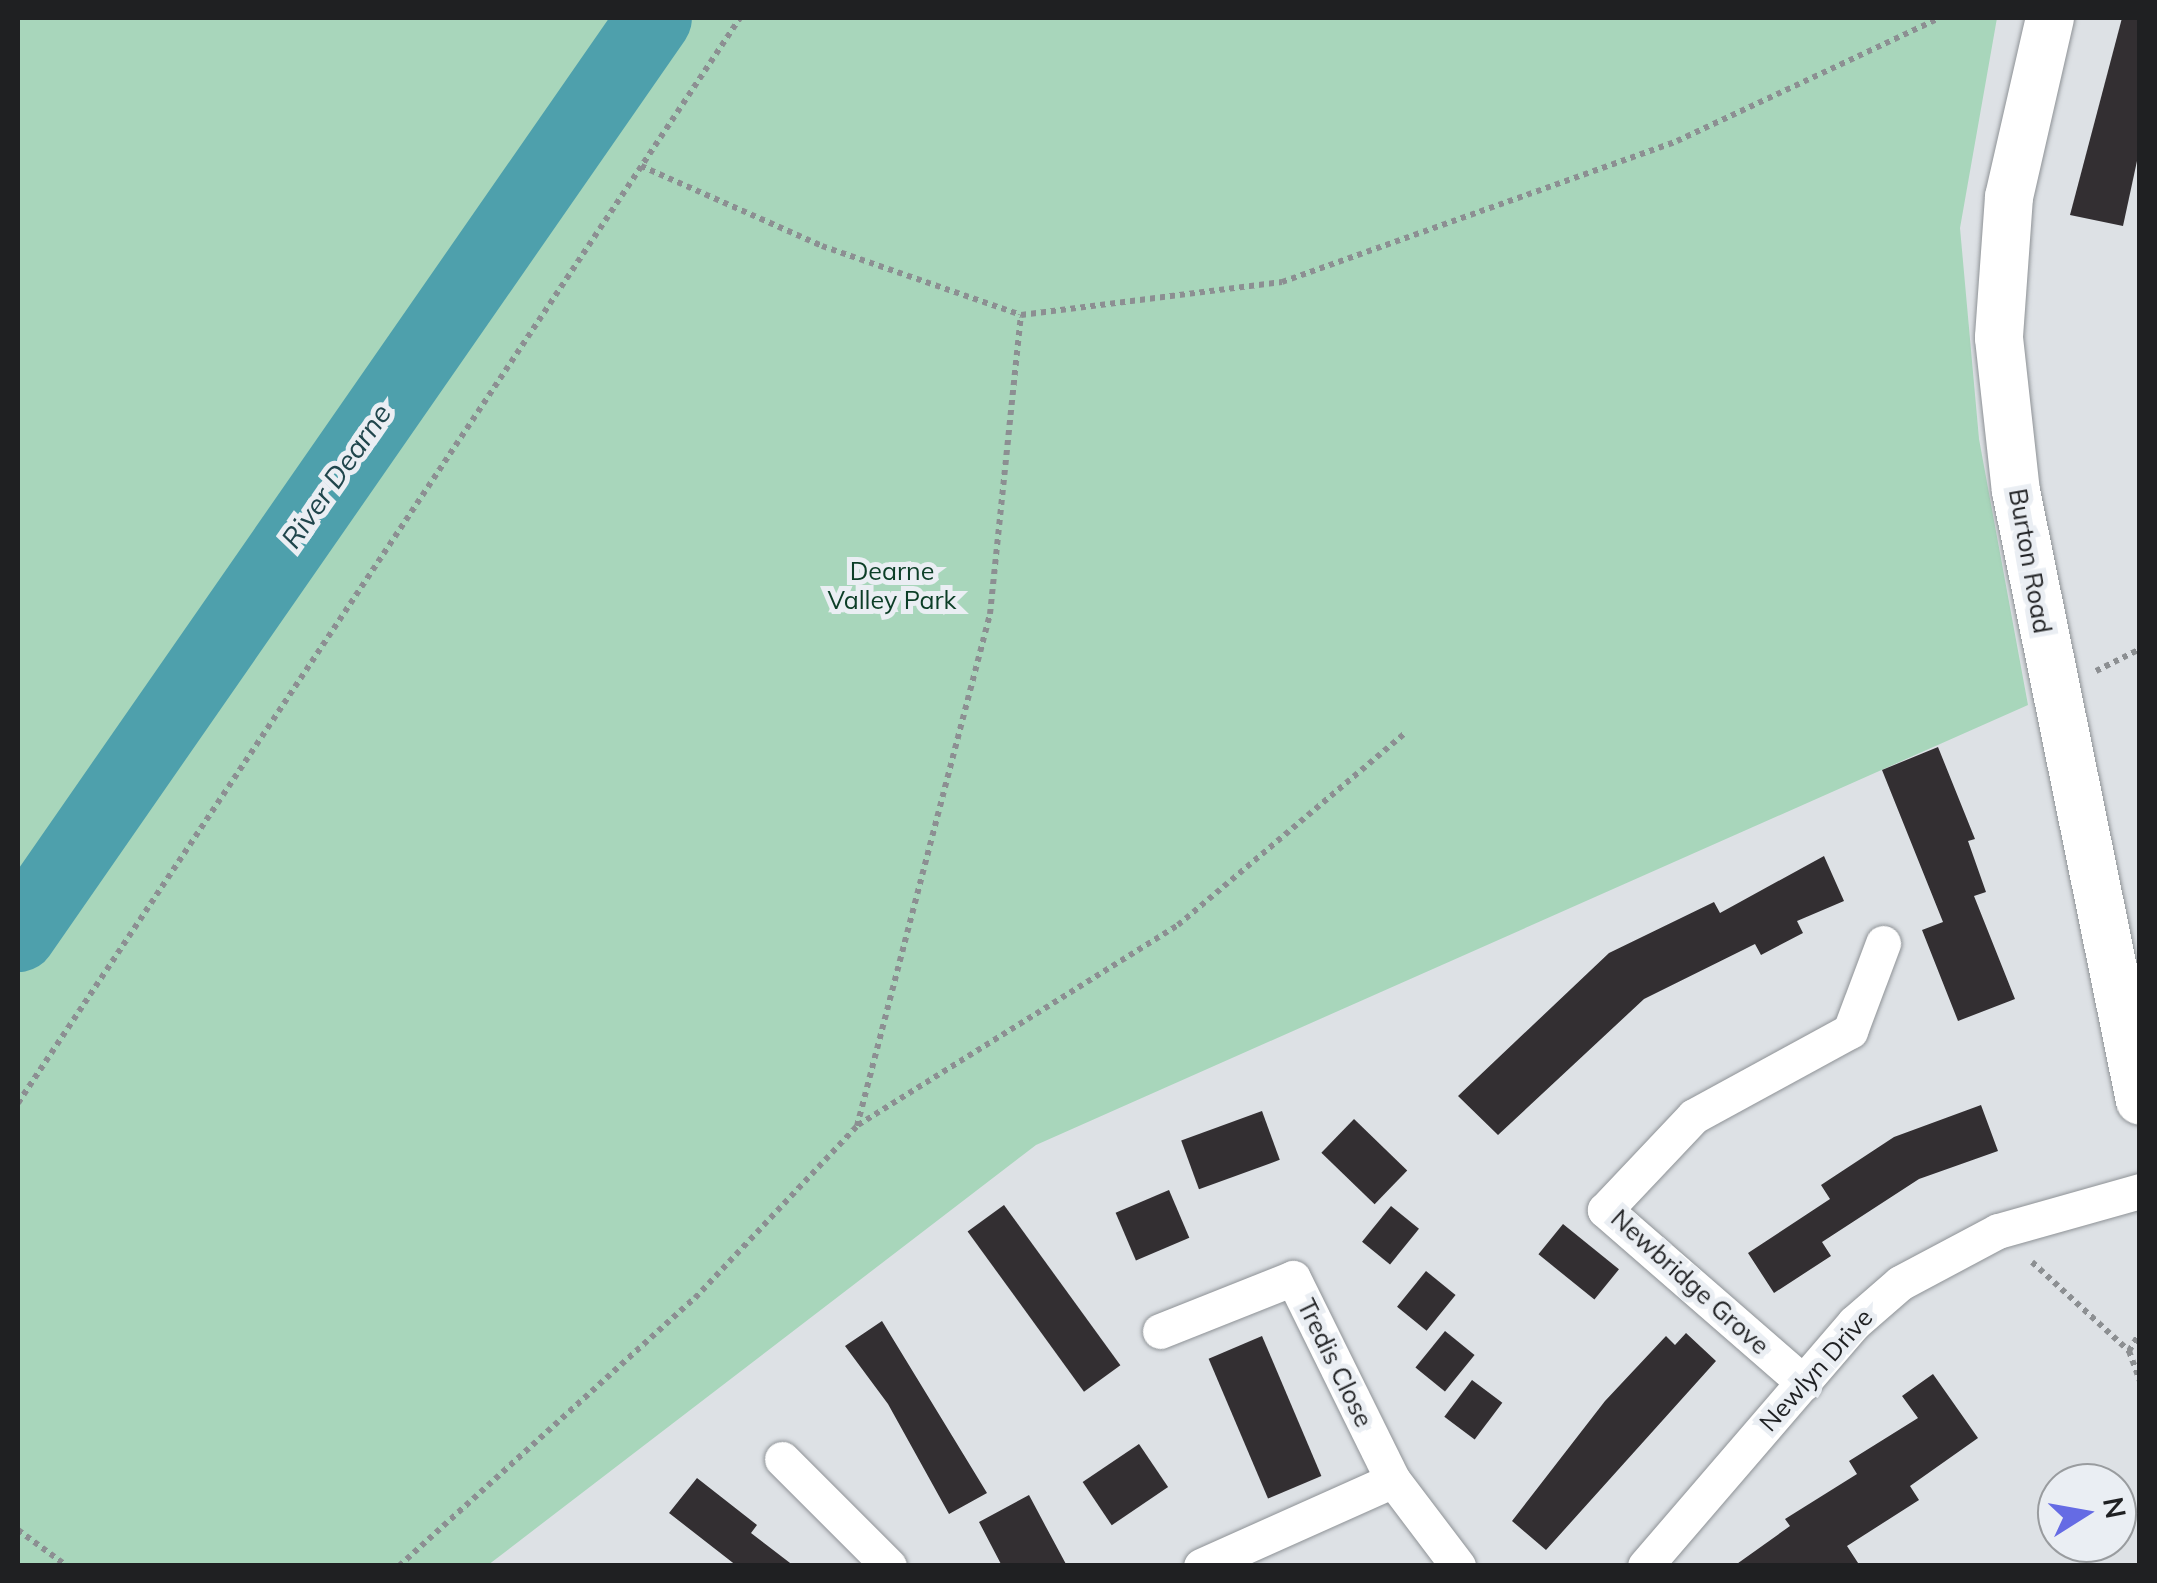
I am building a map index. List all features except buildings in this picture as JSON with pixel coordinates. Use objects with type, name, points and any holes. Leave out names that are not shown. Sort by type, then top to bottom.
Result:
[{"type":"street","name":"Burton Road","points":[[2050,18],[2009,197],[1999,338],[2020,510],[2140,1102]]},
{"type":"street","name":"Newbridge Grove","points":[[1804,1383],[1604,1210],[1694,1116],[1850,1031],[1883,942]]},
{"type":"street","name":"Newlyn Drive","points":[[1645,1566],[1804,1383],[1900,1283],[1998,1231],[2140,1191]]},
{"type":"street","name":"Tredis Close","points":[[1160,1331],[1293,1278],[1393,1480],[1458,1566]]},
{"type":"street","points":[[782,1458],[890,1566]]},
{"type":"street","points":[[1201,1566],[1393,1480]]},
{"type":"path","points":[[18,1103],[740,18]]},
{"type":"path","points":[[641,166],[822,246],[1020,315],[1282,282],[1676,141],[1939,18]]},
{"type":"path","points":[[857,1126],[990,614],[1020,315]]},
{"type":"path","points":[[399,1566],[695,1298],[857,1126],[1178,925],[1405,733]]},
{"type":"path","points":[[1998,1231],[2128,1350],[2140,1381]]},
{"type":"path","points":[[2128,1350],[2140,1333]]},
{"type":"path","points":[[18,1530],[67,1566]]},
{"type":"green space","name":"Dearne Valley Park","points":[[18,18],[1997,18],[1960,228],[1979,439],[2028,705],[1036,1145],[488,1565],[18,1565]]},
{"type":"waterway","name":"River Dearne","points":[[18,934],[654,18]]}]
